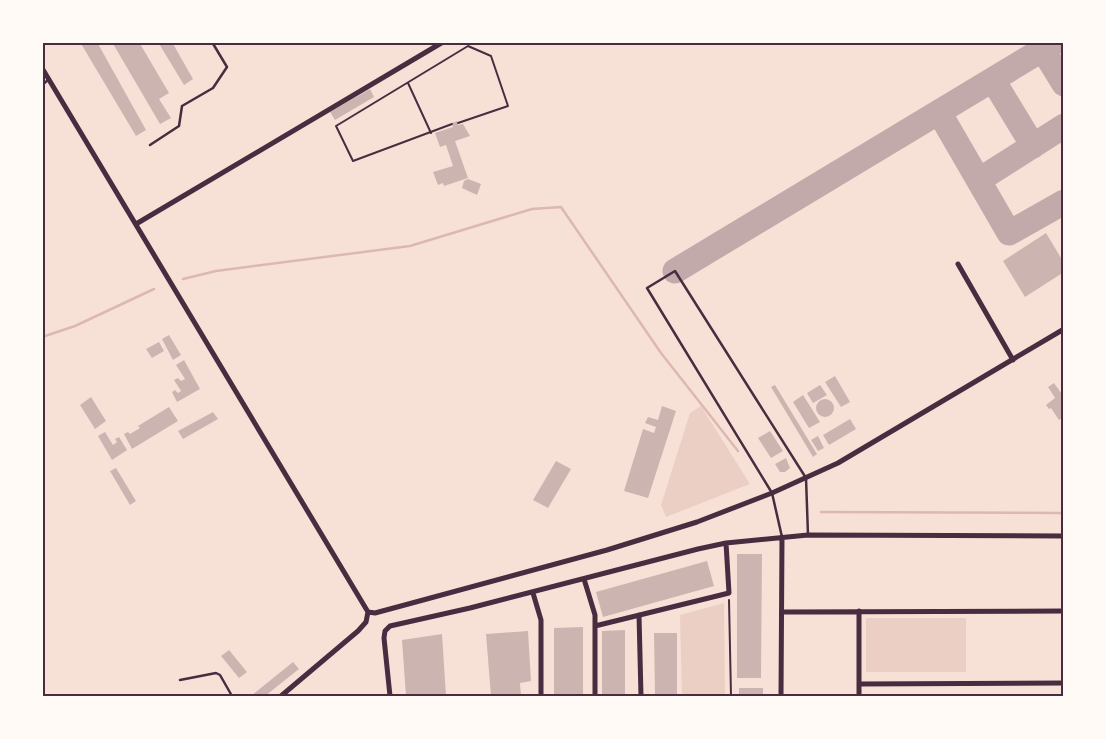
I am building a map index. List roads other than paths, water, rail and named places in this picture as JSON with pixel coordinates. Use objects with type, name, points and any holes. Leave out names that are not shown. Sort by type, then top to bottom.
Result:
[{"type":"street","points":[[136,224],[442,42]]},
{"type":"street","points":[[42,68],[368,612],[366,622],[358,631],[281,696]]},
{"type":"street","points":[[958,264],[1013,360]]},
{"type":"street","points":[[368,612],[375,613],[607,550],[697,522],[772,493],[838,463],[1064,329]]},
{"type":"street","points":[[390,696],[384,634],[392,625],[533,593],[726,543],[808,535],[1064,536]]},
{"type":"street","points":[[781,696],[782,537]]},
{"type":"street","points":[[595,626],[729,593],[726,543]]},
{"type":"street","points":[[584,579],[595,615],[595,696]]},
{"type":"street","points":[[533,593],[541,620],[541,696]]},
{"type":"street","points":[[859,611],[859,696]]},
{"type":"street","points":[[783,612],[1064,611]]},
{"type":"street","points":[[640,616],[641,696]]},
{"type":"street","points":[[859,684],[1064,683]]},
{"type":"lane","points":[[150,145],[179,126],[182,106],[213,88],[227,67],[212,42]]},
{"type":"lane","points":[[42,85],[50,80]]},
{"type":"lane","points":[[782,537],[772,493],[648,288],[676,270],[806,478],[808,535]]},
{"type":"lane","points":[[180,680],[216,673],[220,675],[232,696]]},
{"type":"waterway","points":[[183,279],[216,271],[410,246],[532,209],[561,207],[661,353],[738,451]]},
{"type":"waterway","points":[[42,337],[75,326],[154,289]]},
{"type":"waterway","points":[[821,512],[1064,513]]}]
